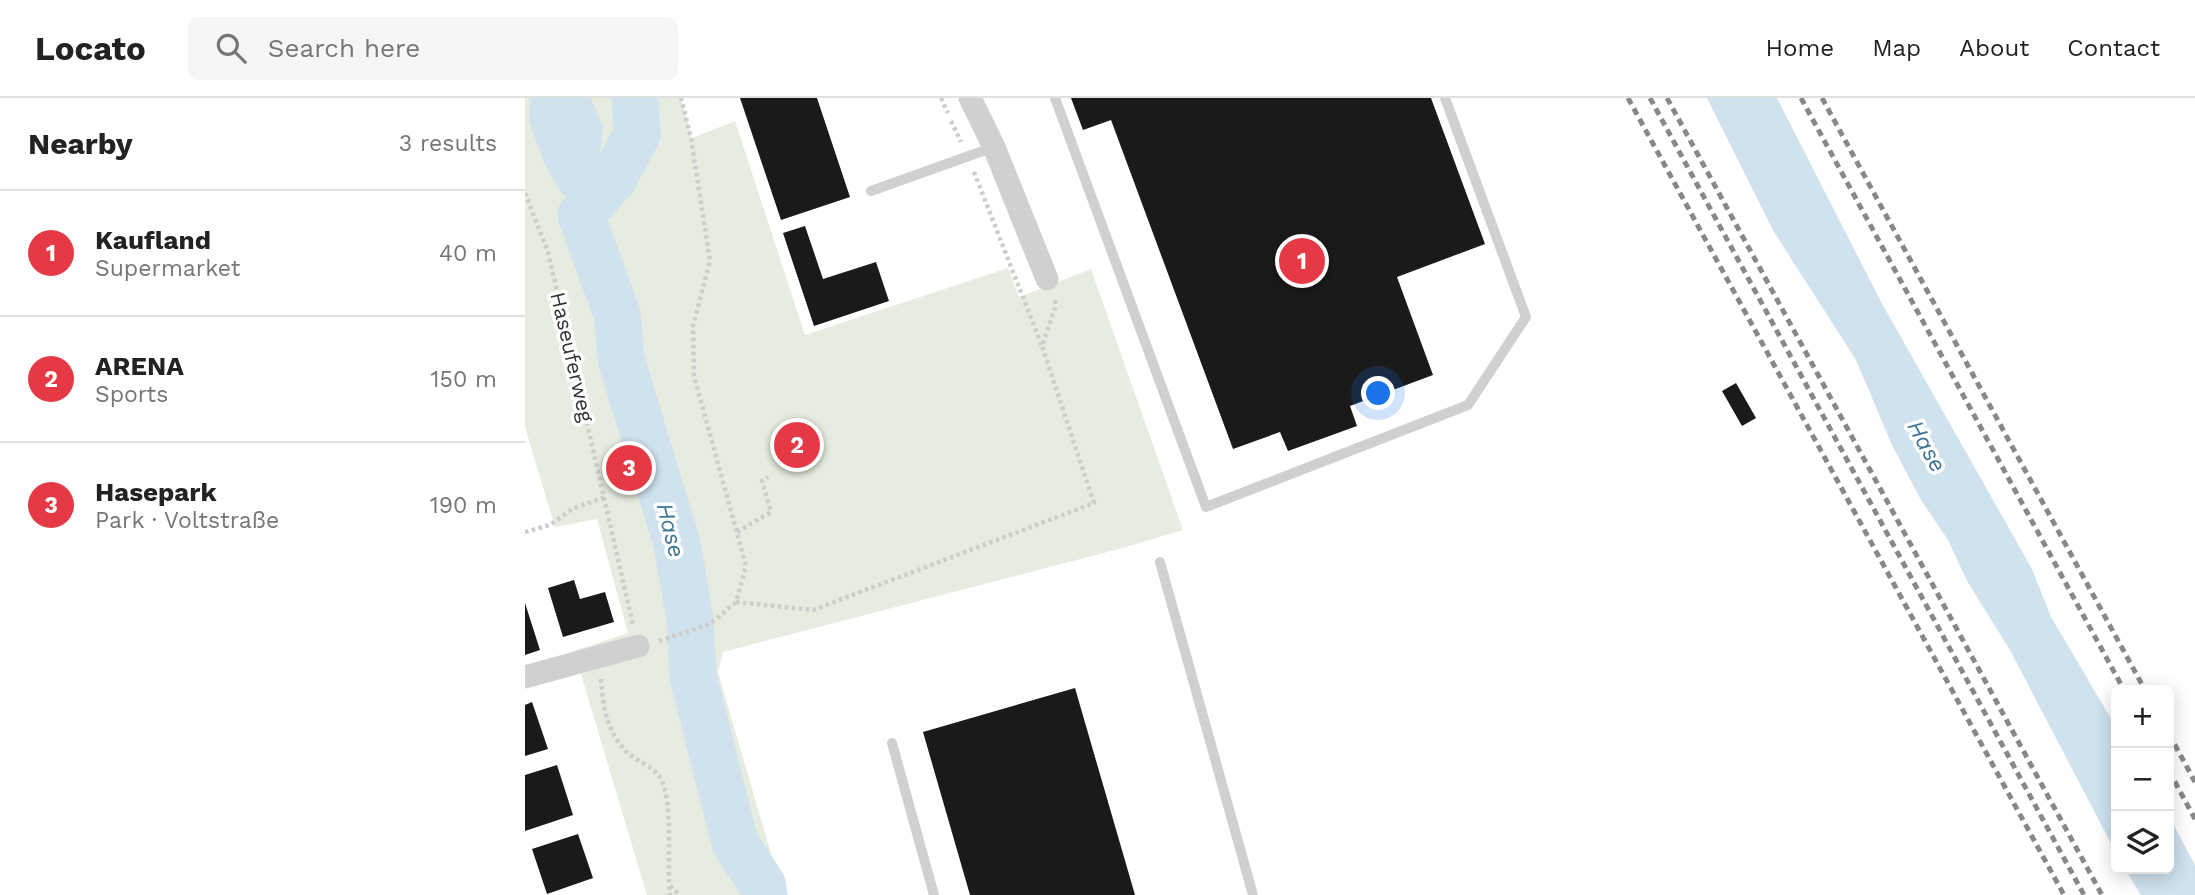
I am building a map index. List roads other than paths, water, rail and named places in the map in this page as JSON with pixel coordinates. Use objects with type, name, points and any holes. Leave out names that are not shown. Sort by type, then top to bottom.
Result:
[{"type":"street","points":[[970,98],[994,147],[1047,278]]},
{"type":"street","points":[[525,677],[572,662],[646,644]]},
{"type":"lane","points":[[1055,98],[1206,507],[1468,405],[1526,317],[1445,98]]},
{"type":"lane","points":[[871,191],[994,147]]},
{"type":"lane","points":[[1160,562],[1253,895]]},
{"type":"lane","points":[[892,743],[934,895]]},
{"type":"water","points":[[530,98],[591,98],[603,128],[600,154],[590,175],[595,199],[581,215],[562,193],[545,165],[529,121]]},
{"type":"water","points":[[1707,98],[1777,98],[1880,300],[2032,569],[2051,617],[2111,719],[2111,843],[2010,650],[1967,581],[1948,540],[1921,500],[1892,445],[1856,360],[1774,232]]},
{"type":"water","points":[[2174,825],[2195,865],[2195,895],[2141,895],[2128,874],[2174,874]]},
{"type":"waterway","name":"Hase","points":[[635,98],[637,134],[614,178],[581,215],[617,314],[621,359],[677,544],[690,619],[693,676],[735,843],[763,886],[764,895]]},
{"type":"railway","points":[[1628,98],[2064,895]]},
{"type":"railway","points":[[1650,98],[2084,895]]},
{"type":"railway","points":[[1667,98],[2102,895]]},
{"type":"railway","points":[[1801,98],[2121,685]]},
{"type":"railway","points":[[1822,98],[2142,685]]},
{"type":"railway","points":[[2174,743],[2195,782]]},
{"type":"railway","points":[[2174,780],[2195,819]]},
{"type":"place","name":"Kaufland","points":[[1302,261]]},
{"type":"place","name":"ARENA","points":[[797,445]]},
{"type":"place","name":"Hasepark","points":[[629,468]]}]
